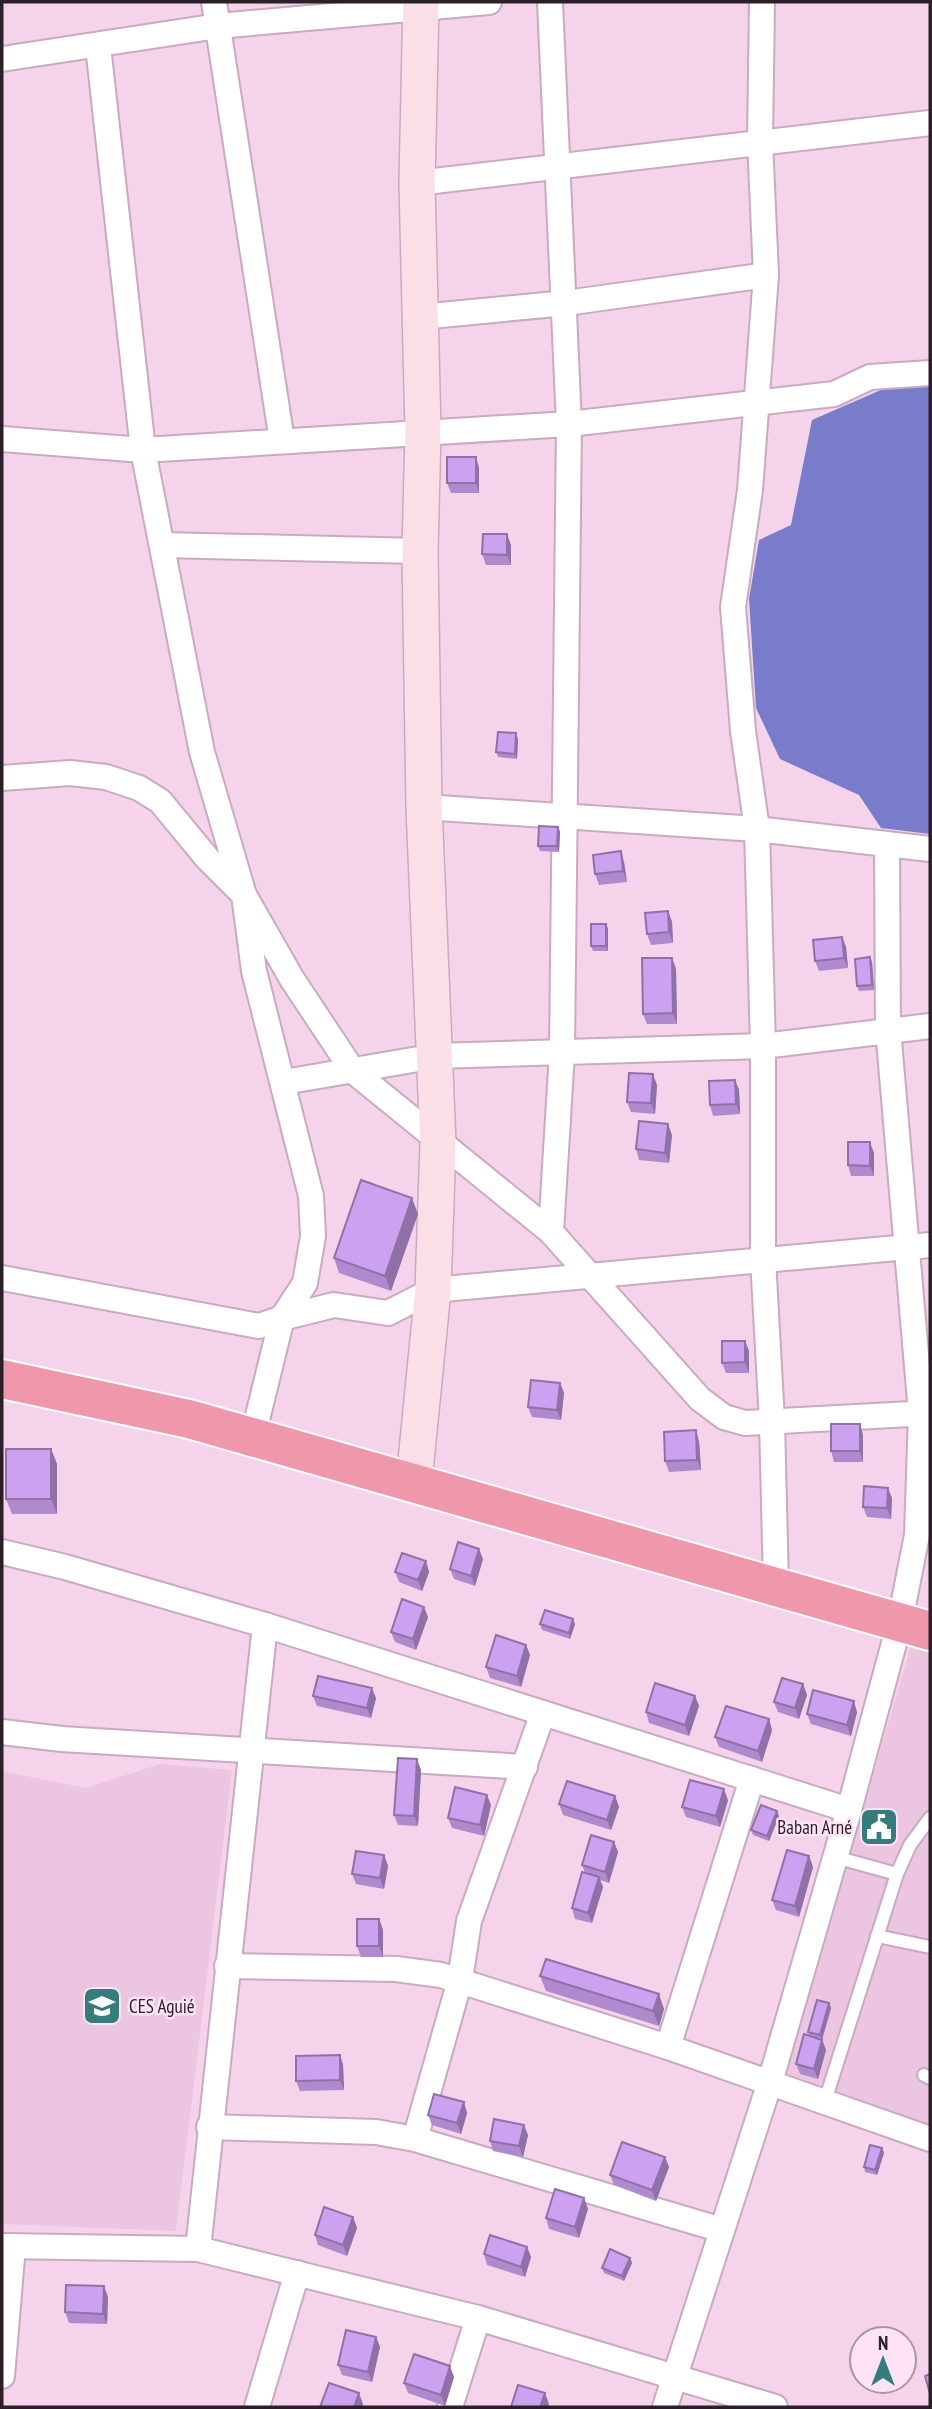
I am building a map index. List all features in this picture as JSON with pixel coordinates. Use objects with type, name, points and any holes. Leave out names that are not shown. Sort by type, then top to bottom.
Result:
[{"type":"highway","points":[[2,1379],[189,1419],[253,1436],[915,1626]]},
{"type":"street","points":[[2,59],[98,46],[216,14],[489,2]]},
{"type":"street","points":[[550,2],[566,303],[569,424],[562,1054],[551,1232]]},
{"type":"street","points":[[762,2],[760,141],[766,275],[750,490],[733,607],[743,731],[757,829],[763,1046],[763,1259],[772,1421],[776,1586]]},
{"type":"street","points":[[414,1481],[433,1290],[438,1143],[424,807],[421,551],[423,431],[417,183],[421,6]]},
{"type":"street","points":[[216,14],[282,440]]},
{"type":"street","points":[[98,46],[144,450],[202,752],[244,895],[254,971],[311,1196],[313,1236],[304,1283],[282,1318],[253,1436]]},
{"type":"street","points":[[417,183],[930,123]]},
{"type":"street","points":[[421,317],[566,303],[766,275]]},
{"type":"street","points":[[2,439],[144,450],[569,424],[756,405],[834,394],[870,377],[930,373]]},
{"type":"street","points":[[163,545],[421,551]]},
{"type":"street","points":[[2,778],[70,773],[106,777],[139,788],[160,801],[207,858],[244,895],[292,979],[353,1071],[438,1143],[551,1232],[594,1277],[700,1399],[724,1417],[745,1423],[925,1413]]},
{"type":"street","points":[[424,807],[757,829],[930,849]]},
{"type":"street","points":[[666,2407],[770,2081],[849,1811],[915,1626],[917,1535],[925,1413],[918,1246],[888,1029],[887,846]]},
{"type":"street","points":[[284,1082],[436,1056],[763,1046],[930,1026]]},
{"type":"street","points":[[2,1278],[259,1326],[334,1305],[388,1312],[433,1290],[918,1246]]},
{"type":"street","points":[[2,1552],[65,1567],[265,1625],[849,1811]]},
{"type":"street","points":[[198,2249],[265,1625]]},
{"type":"street","points":[[415,2139],[460,1980],[469,1921],[543,1713]]},
{"type":"street","points":[[2,1732],[251,1751],[525,1767]]},
{"type":"street","points":[[668,2047],[752,1779]]},
{"type":"street","points":[[227,1966],[396,1969],[460,1980],[770,2081],[930,2139]]},
{"type":"street","points":[[209,2127],[376,2132],[415,2139],[722,2230]]},
{"type":"street","points":[[2,2376],[7,2246],[198,2249],[478,2318],[775,2407]]},
{"type":"street","points":[[257,2407],[297,2273]]},
{"type":"street","points":[[450,2407],[478,2318]]},
{"type":"lane","points":[[825,2101],[897,1874],[910,1845],[930,1818]]},
{"type":"lane","points":[[835,1857],[897,1874]]},
{"type":"lane","points":[[877,1936],[930,1947]]},
{"type":"shaded area","points":[[911,1646],[930,1652],[930,2130],[784,2077]]},
{"type":"shaded area","name":"CES Aguié","points":[[160,1764],[232,1770],[176,2231],[2,2224],[2,1771],[86,1788]]},
{"type":"water","points":[[930,385],[930,834],[881,828],[859,795],[780,759],[756,708],[749,599],[759,540],[791,525],[812,420],[890,386]]},
{"type":"building","points":[[447,457],[476,457],[476,483],[447,483]]},
{"type":"building","points":[[483,534],[507,534],[507,555],[482,554]]},
{"type":"building","points":[[498,732],[516,733],[515,754],[496,752]]},
{"type":"building","points":[[539,826],[558,827],[557,846],[538,846]]},
{"type":"building","points":[[621,851],[623,871],[595,874],[593,855]]},
{"type":"building","points":[[668,911],[669,932],[647,934],[645,913]]},
{"type":"building","points":[[591,924],[606,924],[606,946],[591,946]]},
{"type":"building","points":[[842,937],[844,958],[815,961],[813,940]]},
{"type":"building","points":[[870,957],[872,985],[857,986],[855,959]]},
{"type":"building","points":[[642,958],[672,958],[673,1013],[643,1014]]},
{"type":"building","points":[[629,1073],[653,1074],[651,1103],[627,1102]]},
{"type":"building","points":[[735,1080],[736,1104],[710,1105],[709,1081]]},
{"type":"building","points":[[639,1121],[668,1124],[665,1153],[636,1149]]},
{"type":"building","points":[[848,1142],[870,1142],[870,1166],[848,1165]]},
{"type":"building","points":[[361,1180],[412,1198],[385,1276],[334,1258]]},
{"type":"building","points":[[722,1341],[745,1341],[745,1362],[722,1363]]},
{"type":"building","points":[[531,1380],[560,1383],[557,1410],[528,1407]]},
{"type":"building","points":[[831,1424],[860,1424],[860,1451],[831,1451]]},
{"type":"building","points":[[696,1430],[697,1460],[665,1461],[664,1432]]},
{"type":"building","points":[[6,1449],[51,1449],[51,1499],[6,1499]]},
{"type":"building","points":[[864,1486],[888,1488],[887,1508],[863,1507]]},
{"type":"building","points":[[458,1542],[479,1549],[471,1576],[450,1569]]},
{"type":"building","points":[[402,1553],[426,1561],[418,1580],[395,1572]]},
{"type":"building","points":[[402,1599],[424,1607],[413,1639],[391,1632]]},
{"type":"building","points":[[545,1610],[573,1619],[569,1633],[540,1624]]},
{"type":"building","points":[[496,1635],[526,1645],[517,1676],[486,1667]]},
{"type":"building","points":[[318,1676],[372,1688],[367,1708],[313,1696]]},
{"type":"building","points":[[782,1678],[803,1684],[795,1708],[774,1702]]},
{"type":"building","points":[[655,1683],[695,1696],[685,1725],[646,1712]]},
{"type":"building","points":[[813,1690],[854,1701],[847,1725],[807,1714]]},
{"type":"building","points":[[726,1706],[769,1719],[758,1751],[715,1737]]},
{"type":"building","points":[[398,1758],[417,1759],[414,1816],[394,1815]]},
{"type":"building","points":[[690,1780],[724,1789],[716,1816],[682,1807]]},
{"type":"building","points":[[567,1781],[615,1796],[607,1820],[559,1804]]},
{"type":"building","points":[[455,1787],[487,1795],[480,1825],[448,1818]]},
{"type":"building","points":[[761,1805],[777,1811],[767,1836],[751,1830]]},
{"type":"building","points":[[591,1835],[614,1842],[605,1872],[582,1865]]},
{"type":"building","points":[[787,1850],[809,1856],[795,1906],[772,1900]]},
{"type":"building","points":[[356,1851],[384,1855],[380,1878],[352,1874]]},
{"type":"building","points":[[582,1872],[599,1877],[588,1913],[572,1908]]},
{"type":"building","points":[[357,1919],[379,1919],[379,1946],[357,1946]]},
{"type":"building","points":[[546,1959],[659,1994],[653,2011],[540,1976]]},
{"type":"building","points":[[817,2000],[829,2003],[820,2035],[808,2032]]},
{"type":"building","points":[[804,2034],[822,2040],[814,2069],[796,2064]]},
{"type":"building","points":[[340,2055],[340,2080],[296,2081],[296,2056]]},
{"type":"building","points":[[434,2094],[464,2102],[457,2123],[428,2115]]},
{"type":"building","points":[[494,2119],[524,2125],[519,2146],[490,2141]]},
{"type":"building","points":[[622,2142],[665,2157],[652,2190],[610,2175]]},
{"type":"building","points":[[870,2145],[882,2148],[875,2170],[864,2167]]},
{"type":"building","points":[[555,2189],[584,2198],[575,2227],[546,2218]]},
{"type":"building","points":[[324,2207],[353,2217],[343,2245],[315,2235]]},
{"type":"building","points":[[490,2235],[527,2247],[521,2267],[484,2254]]},
{"type":"building","points":[[610,2249],[630,2258],[622,2276],[602,2268]]},
{"type":"building","points":[[66,2285],[104,2286],[103,2314],[65,2312]]},
{"type":"building","points":[[346,2330],[376,2337],[368,2372],[338,2365]]},
{"type":"building","points":[[414,2354],[450,2366],[441,2395],[404,2383]]},
{"type":"building","points":[[930,2374],[930,2394],[925,2376]]},
{"type":"building","points":[[329,2383],[359,2393],[354,2407],[320,2407]]},
{"type":"building","points":[[518,2385],[545,2393],[540,2407],[511,2407]]},
{"type":"place","name":"Baban Arné","points":[[879,1827]]},
{"type":"place","name":"CES Aguié","points":[[102,2006]]}]
